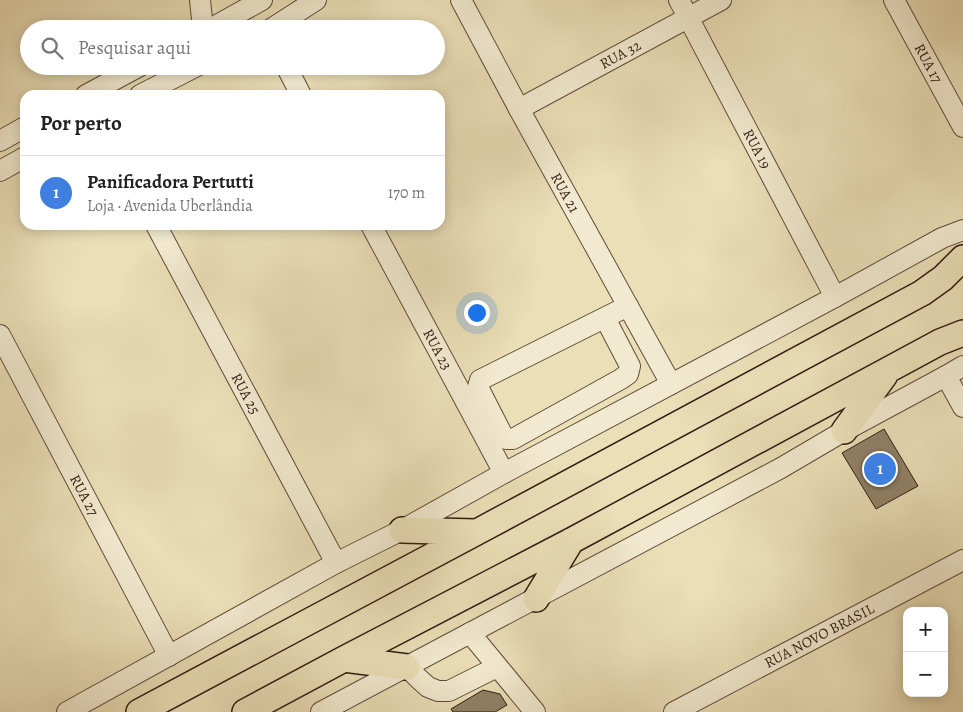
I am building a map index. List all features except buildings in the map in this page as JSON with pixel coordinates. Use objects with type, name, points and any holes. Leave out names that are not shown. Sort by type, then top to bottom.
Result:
[{"type":"main road","points":[[139,712],[922,293],[943,278],[963,258]]},
{"type":"main road","points":[[245,712],[571,541],[940,342],[963,333]]},
{"type":"main road","points":[[844,431],[890,369]]},
{"type":"main road","points":[[402,530],[477,532]]},
{"type":"main road","points":[[536,598],[571,541]]},
{"type":"main road","points":[[344,659],[407,667]]},
{"type":"street","points":[[200,0],[202,20]]},
{"type":"street","points":[[226,20],[262,0]]},
{"type":"street","points":[[285,20],[316,0]]},
{"type":"street","name":"RUA 21","points":[[461,0],[672,384]]},
{"type":"street","name":"RUA 19","points":[[679,0],[835,297]]},
{"type":"street","name":"RUA 32","points":[[520,109],[721,0]]},
{"type":"street","name":"RUA 17","points":[[894,0],[963,127]]},
{"type":"street","points":[[95,90],[123,75]]},
{"type":"street","points":[[150,90],[179,75]]},
{"type":"street","points":[[291,75],[298,90]]},
{"type":"street","points":[[0,141],[20,130]]},
{"type":"street","points":[[0,171],[20,160]]},
{"type":"street","name":"RUA 25","points":[[159,230],[336,563]]},
{"type":"street","name":"RUA 23","points":[[374,230],[504,473]]},
{"type":"street","points":[[67,712],[336,563],[402,530],[504,473],[942,238],[963,230]]},
{"type":"street","points":[[606,318],[630,366],[628,374],[513,439],[504,438],[478,387],[480,380],[628,306]]},
{"type":"street","name":"RUA 27","points":[[0,335],[169,656]]},
{"type":"street","points":[[322,712],[781,468],[844,431],[955,371],[963,407]]},
{"type":"street","name":"RUA NOVO BRASIL","points":[[674,712],[963,560]]},
{"type":"street","points":[[470,633],[535,712]]},
{"type":"street","points":[[407,667],[428,687],[438,691],[449,691],[498,666]]},
{"type":"place","name":"Panificadora Pertutti","points":[[880,469]]}]
